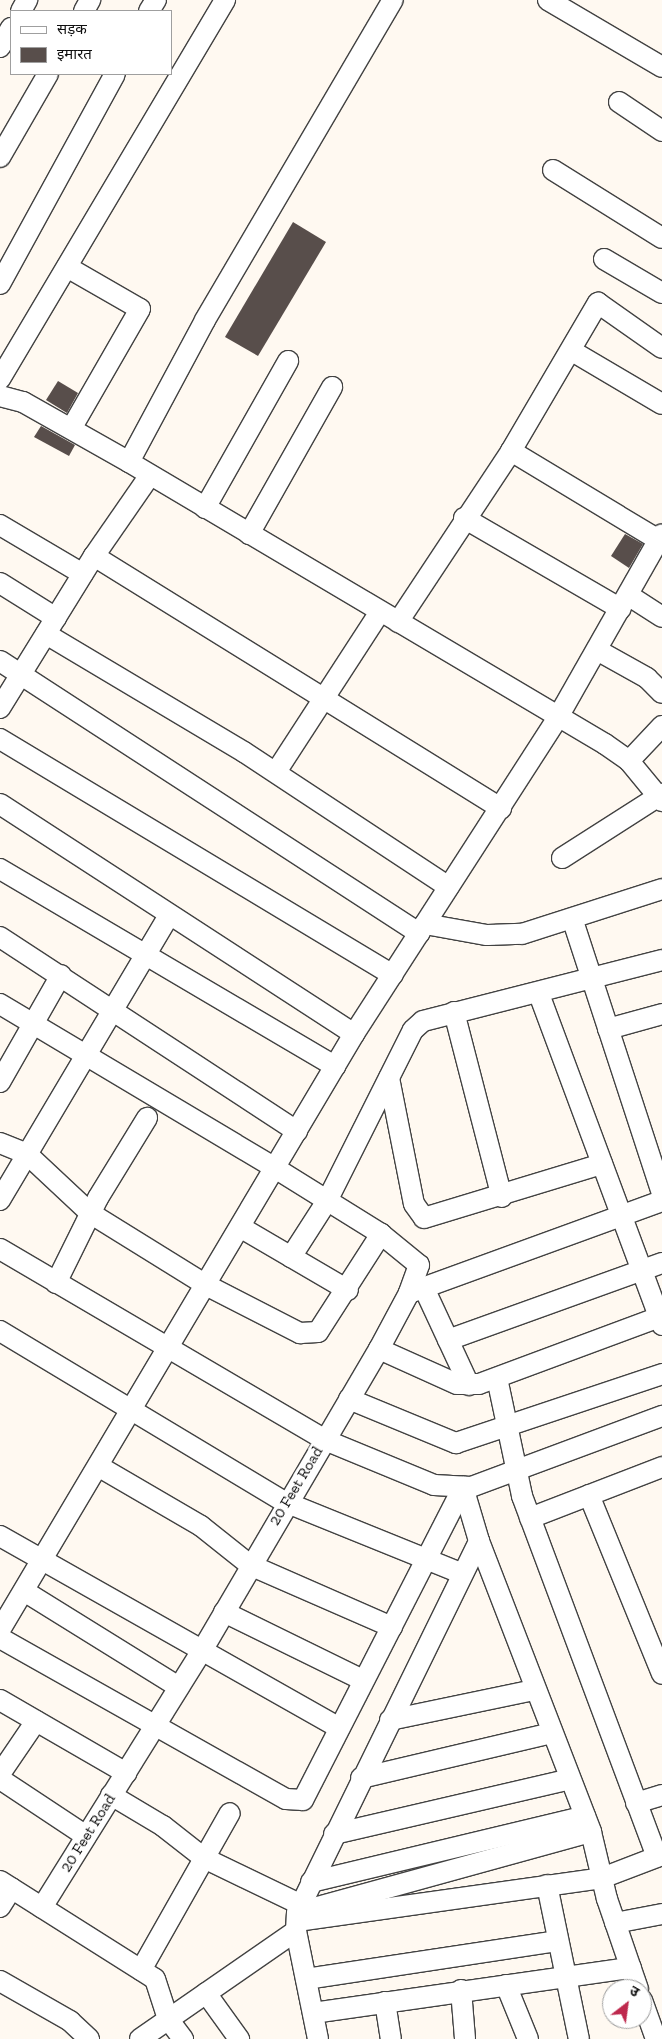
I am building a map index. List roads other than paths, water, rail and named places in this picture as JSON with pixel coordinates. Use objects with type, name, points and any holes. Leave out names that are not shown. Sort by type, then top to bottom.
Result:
[{"type":"street","points":[[0,379],[226,0]]},
{"type":"street","points":[[128,462],[205,320],[393,0]]},
{"type":"street","points":[[548,0],[662,67]]},
{"type":"street","points":[[0,47],[10,30]]},
{"type":"street","points":[[0,157],[47,75]]},
{"type":"street","points":[[0,284],[114,75]]},
{"type":"street","points":[[619,102],[662,132]]},
{"type":"street","points":[[553,170],[662,238]]},
{"type":"street","points":[[604,259],[662,292]]},
{"type":"street","points":[[67,267],[140,309],[71,429]]},
{"type":"street","points":[[398,622],[464,518],[511,451],[572,351],[598,304],[662,348]]},
{"type":"street","points":[[572,351],[662,404]]},
{"type":"street","points":[[205,508],[288,361]]},
{"type":"street","points":[[249,534],[332,387]]},
{"type":"street","points":[[0,396],[24,402],[128,462],[558,717],[628,761],[661,797],[562,858]]},
{"type":"street","points":[[0,1630],[354,1034],[558,717],[661,539],[511,451]]},
{"type":"street","points":[[0,708],[94,556],[150,475]]},
{"type":"street","points":[[464,518],[625,602],[662,617]]},
{"type":"street","points":[[0,525],[83,574]]},
{"type":"street","points":[[94,556],[326,697],[501,808]]},
{"type":"street","points":[[0,584],[51,626],[450,887]]},
{"type":"street","points":[[276,772],[380,612]]},
{"type":"street","points":[[597,650],[647,678],[662,693]]},
{"type":"street","points":[[0,661],[422,929],[505,936],[573,920],[662,889]]},
{"type":"street","points":[[628,761],[662,726]]},
{"type":"street","points":[[0,739],[392,975]]},
{"type":"street","points":[[0,804],[169,916],[354,1034]]},
{"type":"street","points":[[0,869],[144,956],[335,1066]]},
{"type":"street","points":[[0,1200],[169,916]]},
{"type":"street","points":[[573,920],[662,1193]]},
{"type":"street","points":[[0,937],[113,1008],[297,1131]]},
{"type":"street","points":[[291,1257],[327,1201],[413,1030],[423,1021],[454,1012],[540,994],[662,960]]},
{"type":"street","points":[[0,1082],[61,975]]},
{"type":"street","points":[[379,1349],[442,1378],[469,1385],[497,1378],[661,1319],[641,1270],[540,994]]},
{"type":"street","points":[[0,1004],[275,1168],[381,1234],[348,1290],[318,1332],[310,1335],[206,1285],[90,1213],[27,1154],[0,1143]]},
{"type":"street","points":[[454,1012],[502,1197]]},
{"type":"street","points":[[608,1029],[662,1014]]},
{"type":"street","points":[[389,1078],[419,1213],[431,1219],[602,1164]]},
{"type":"street","points":[[56,1283],[90,1213],[147,1118]]},
{"type":"street","points":[[469,1385],[448,1340],[417,1291],[662,1202]]},
{"type":"street","points":[[240,1227],[348,1290]]},
{"type":"street","name":"20 Feet Road","points":[[42,1907],[201,1652],[286,1502],[379,1349],[417,1291],[419,1265],[381,1234]]},
{"type":"street","points":[[0,1249],[167,1351],[325,1440],[434,1485],[463,1487],[662,1416]]},
{"type":"street","points":[[448,1340],[662,1263]]},
{"type":"street","points":[[0,1331],[130,1412],[286,1502],[427,1557],[461,1573]]},
{"type":"street","points":[[349,1399],[442,1441],[456,1443],[662,1374]]},
{"type":"street","points":[[111,1796],[163,1826],[204,1858],[300,1915],[602,1878],[660,1856],[636,1803],[530,1518],[514,1470],[510,1426],[497,1378]]},
{"type":"street","points":[[98,1466],[201,1526],[250,1565],[392,1627]]},
{"type":"street","points":[[530,1518],[662,1467]]},
{"type":"street","points":[[463,1487],[479,1541],[534,1690],[588,1824],[615,1923],[635,1979]]},
{"type":"street","points":[[0,1638],[154,1727],[294,1802],[304,1800],[363,1680],[463,1487]]},
{"type":"street","points":[[589,1495],[662,1674]]},
{"type":"street","points":[[0,1536],[201,1652],[339,1728]]},
{"type":"street","points":[[318,2039],[306,1979],[300,1915],[311,1882],[461,1573],[479,1541]]},
{"type":"street","points":[[24,1591],[179,1687]]},
{"type":"street","points":[[224,1612],[363,1680]]},
{"type":"street","points":[[390,1720],[534,1690]]},
{"type":"street","points":[[0,1700],[126,1772]]},
{"type":"street","points":[[0,1774],[36,1720]]},
{"type":"street","points":[[362,1778],[552,1733]]},
{"type":"street","points":[[0,1779],[86,1836]]},
{"type":"street","points":[[334,1834],[570,1779]]},
{"type":"street","points":[[636,1803],[662,1795]]},
{"type":"street","points":[[141,1970],[230,1813]]},
{"type":"street","points":[[311,1882],[588,1824]]},
{"type":"street","points":[[140,2039],[206,1993],[300,1915],[588,1824]]},
{"type":"street","points":[[0,1907],[6,1884],[155,1979],[168,2019],[183,2039]]},
{"type":"street","points":[[547,1886],[579,2039]]},
{"type":"street","points":[[615,1923],[662,1914]]},
{"type":"street","points":[[306,1979],[558,1941]]},
{"type":"street","points":[[313,2013],[461,1990],[631,1968]]},
{"type":"street","points":[[0,1981],[70,2021],[89,2039]]},
{"type":"street","points":[[506,1985],[528,2039]]},
{"type":"street","points":[[461,1990],[465,2039]]},
{"type":"street","points":[[206,1993],[239,2039]]},
{"type":"street","points":[[384,2002],[391,2039]]}]
